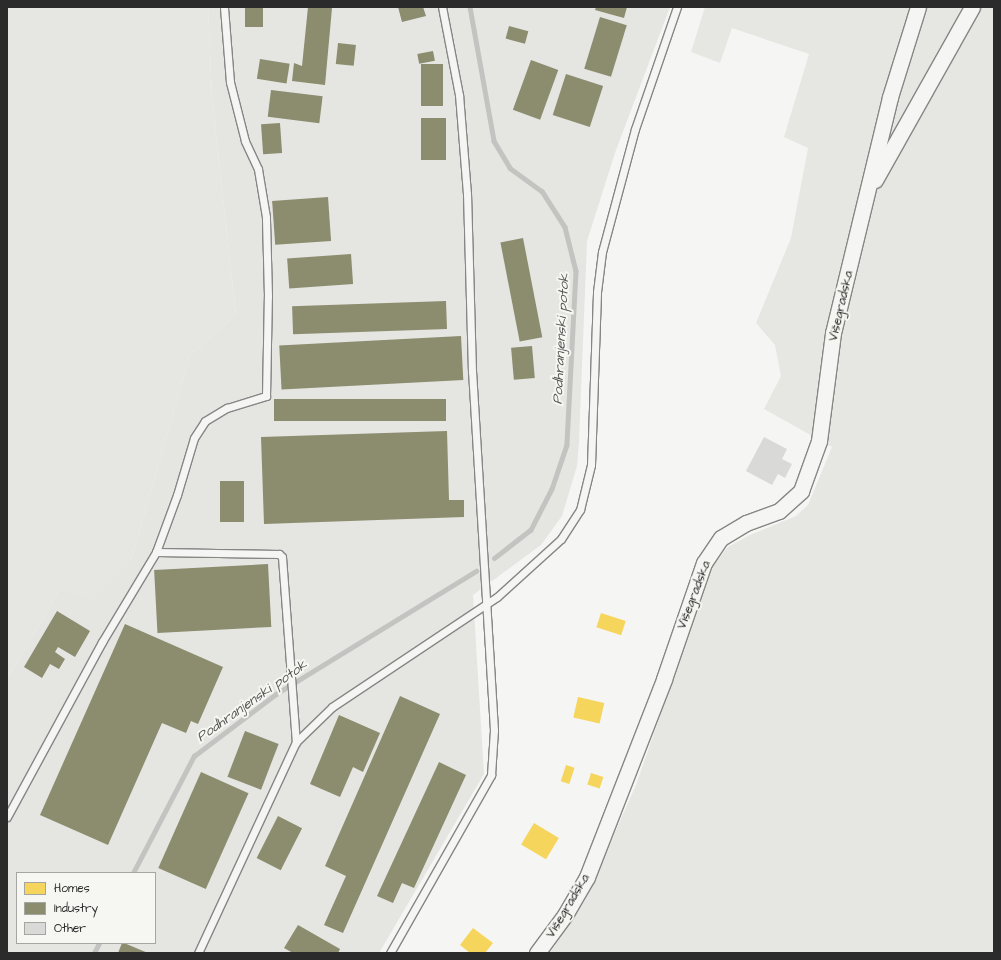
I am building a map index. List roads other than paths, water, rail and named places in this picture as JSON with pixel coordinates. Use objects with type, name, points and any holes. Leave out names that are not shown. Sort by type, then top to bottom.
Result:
[{"type":"street","points":[[868,193],[890,97],[918,7]]},
{"type":"street","points":[[868,193],[972,7]]},
{"type":"street","name":"Višegradska","points":[[537,953],[565,915],[587,877],[664,679],[704,563],[722,538],[746,523],[778,511],[801,491],[819,440],[833,333],[868,193]]},
{"type":"lane","points":[[7,817],[102,642],[156,552],[177,495],[194,438],[205,421],[226,408],[266,396],[268,296],[266,217],[258,169],[245,140],[230,82],[224,7]]},
{"type":"lane","points":[[390,953],[491,774],[494,730],[472,372],[466,186],[459,95],[442,7]]},
{"type":"lane","points":[[198,953],[296,742],[332,706],[496,597],[561,539],[580,510],[591,465],[597,292],[602,252],[635,129],[678,7]]},
{"type":"lane","points":[[156,552],[279,554],[282,557],[291,698],[296,742]]},
{"type":"waterway","name":"Podhranjenski potok","points":[[470,7],[494,141],[510,168],[542,191],[565,227],[576,271],[567,445],[552,489],[531,530],[495,558]]},
{"type":"waterway","name":"Podhranjenski potok","points":[[134,872],[194,756],[276,694],[476,571]]},
{"type":"waterway","name":"Podhranjenski potok","points":[[94,953],[98,944]]}]
